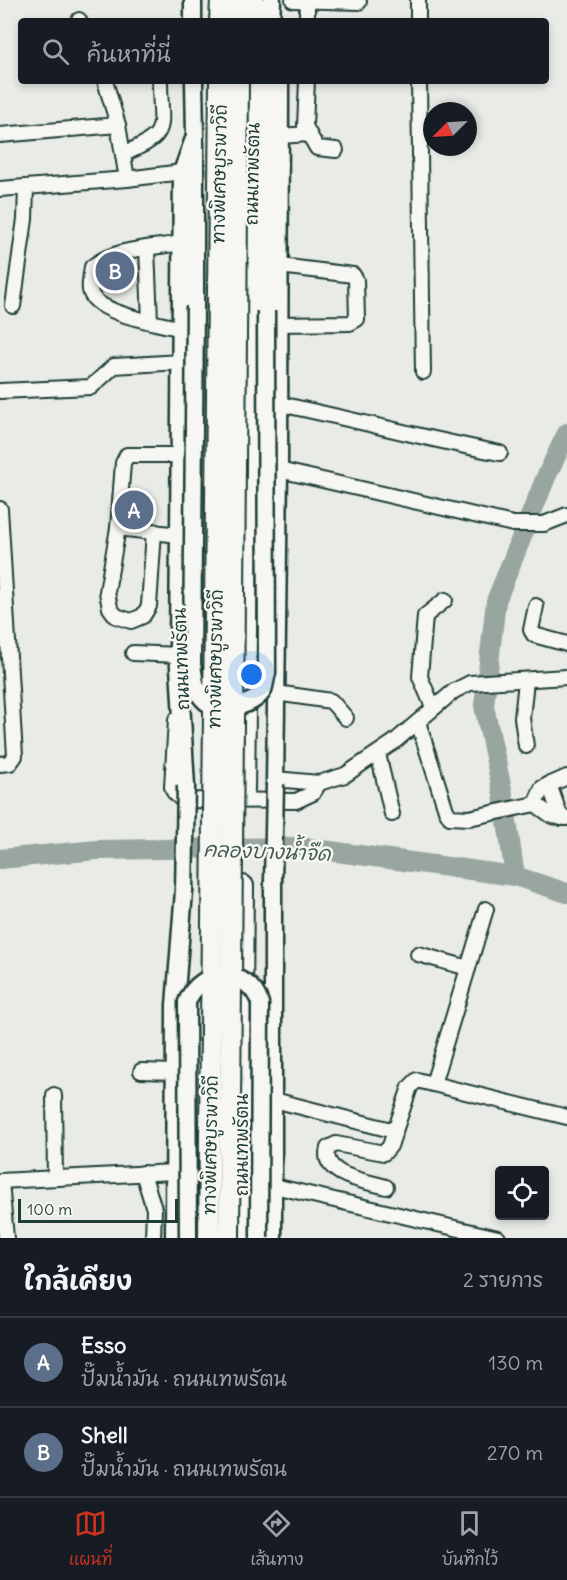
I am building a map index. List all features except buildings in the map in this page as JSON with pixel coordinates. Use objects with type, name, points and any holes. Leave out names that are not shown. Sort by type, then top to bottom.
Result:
[{"type":"highway","points":[[214,0],[214,18]]},
{"type":"highway","points":[[220,18],[221,0]]},
{"type":"highway","points":[[239,0],[239,18]]},
{"type":"highway","points":[[254,0],[254,18]]},
{"type":"highway","name":"ถนนเทพรัตน","points":[[204,1238],[213,84]]},
{"type":"highway","name":"ทางพิเศษบูรพาวิถี","points":[[209,1238],[220,84]]},
{"type":"highway","name":"ทางพิเศษบูรพาวิถี","points":[[229,1238],[238,84]]},
{"type":"highway","name":"ถนนเทพรัตน","points":[[240,1238],[253,84]]},
{"type":"main road","points":[[193,0],[193,18]]},
{"type":"main road","points":[[271,18],[272,0]]},
{"type":"main road","points":[[280,0],[280,18]]},
{"type":"main road","name":"ถนนเทพรัตน","points":[[174,1238],[175,1005],[183,934],[186,786],[178,655],[182,172],[195,136],[194,84]]},
{"type":"main road","points":[[195,136],[197,176],[192,664],[195,688],[204,701],[227,708],[248,703],[262,692],[267,673],[268,84]]},
{"type":"main road","name":"ถนนเทพรัตน","points":[[273,1238],[273,882],[279,470],[280,84]]},
{"type":"main road","points":[[188,1238],[188,1002],[197,985],[216,975],[233,976],[249,985],[260,1003],[259,1238]]},
{"type":"street","points":[[418,0],[418,18]]},
{"type":"street","points":[[306,18],[300,1],[359,2]]},
{"type":"street","points":[[106,84],[118,125],[127,179]]},
{"type":"street","points":[[123,154],[150,143],[158,135],[161,124],[159,84]]},
{"type":"street","points":[[307,84],[306,126],[309,134],[317,148],[336,150]]},
{"type":"street","points":[[419,84],[423,372]]},
{"type":"street","points":[[0,135],[118,125]]},
{"type":"street","points":[[280,136],[309,134]]},
{"type":"street","points":[[0,189],[127,179],[182,172]]},
{"type":"street","points":[[13,306],[25,219],[26,187]]},
{"type":"street","points":[[181,328],[107,310],[95,302],[90,292],[92,267],[100,260],[117,254],[182,243]]},
{"type":"street","points":[[147,249],[150,321]]},
{"type":"street","points":[[279,324],[350,323],[357,319],[356,280],[353,275],[280,266]]},
{"type":"street","points":[[0,391],[92,387],[114,366],[181,362]]},
{"type":"street","points":[[279,404],[370,423],[434,441],[500,453]]},
{"type":"street","points":[[154,531],[149,606],[143,616],[131,621],[116,616],[110,608],[107,592],[118,528],[123,463],[127,455],[180,455]]},
{"type":"street","points":[[279,470],[513,524],[544,524],[567,515]]},
{"type":"street","points":[[0,509],[15,756],[10,763],[0,764]]},
{"type":"street","points":[[118,528],[179,534]]},
{"type":"street","points":[[434,707],[420,677],[425,616],[445,600]]},
{"type":"street","points":[[536,606],[531,630],[534,635],[567,644]]},
{"type":"street","points":[[133,653],[178,655]]},
{"type":"street","points":[[275,782],[319,783],[345,775],[378,754],[454,691],[470,683],[567,677]]},
{"type":"street","points":[[526,681],[522,718],[526,746]]},
{"type":"street","points":[[180,682],[172,787],[177,797],[182,800],[296,801],[313,793],[319,783]]},
{"type":"street","points":[[276,693],[331,702],[346,718]]},
{"type":"street","points":[[418,722],[450,817],[469,818],[500,809],[530,804],[564,818]]},
{"type":"street","points":[[378,754],[392,814]]},
{"type":"street","points":[[530,804],[542,788],[567,777]]},
{"type":"street","points":[[549,784],[564,818]]},
{"type":"street","points":[[433,1084],[486,909]]},
{"type":"street","points":[[418,954],[468,968]]},
{"type":"street","points":[[141,1071],[174,1072]]},
{"type":"street","points":[[386,1187],[339,1173],[331,1167],[326,1154],[328,1148],[336,1144],[384,1153],[390,1146],[412,1082],[417,1080],[567,1117]]},
{"type":"street","points":[[54,1095],[55,1178]]},
{"type":"street","points":[[274,1100],[395,1131]]},
{"type":"street","points":[[6,1238],[0,1181],[174,1172]]},
{"type":"street","points":[[143,1173],[154,1209],[153,1238]]},
{"type":"street","points":[[274,1186],[498,1238]]},
{"type":"waterway","points":[[515,876],[503,794],[484,706],[496,601],[546,477],[567,433]]},
{"type":"waterway","name":"คลองบางน้ำจืด","points":[[0,859],[97,850],[300,847],[515,876],[567,893]]},
{"type":"place","name":"Shell","points":[[115,271]]},
{"type":"place","name":"Esso","points":[[134,510]]}]
